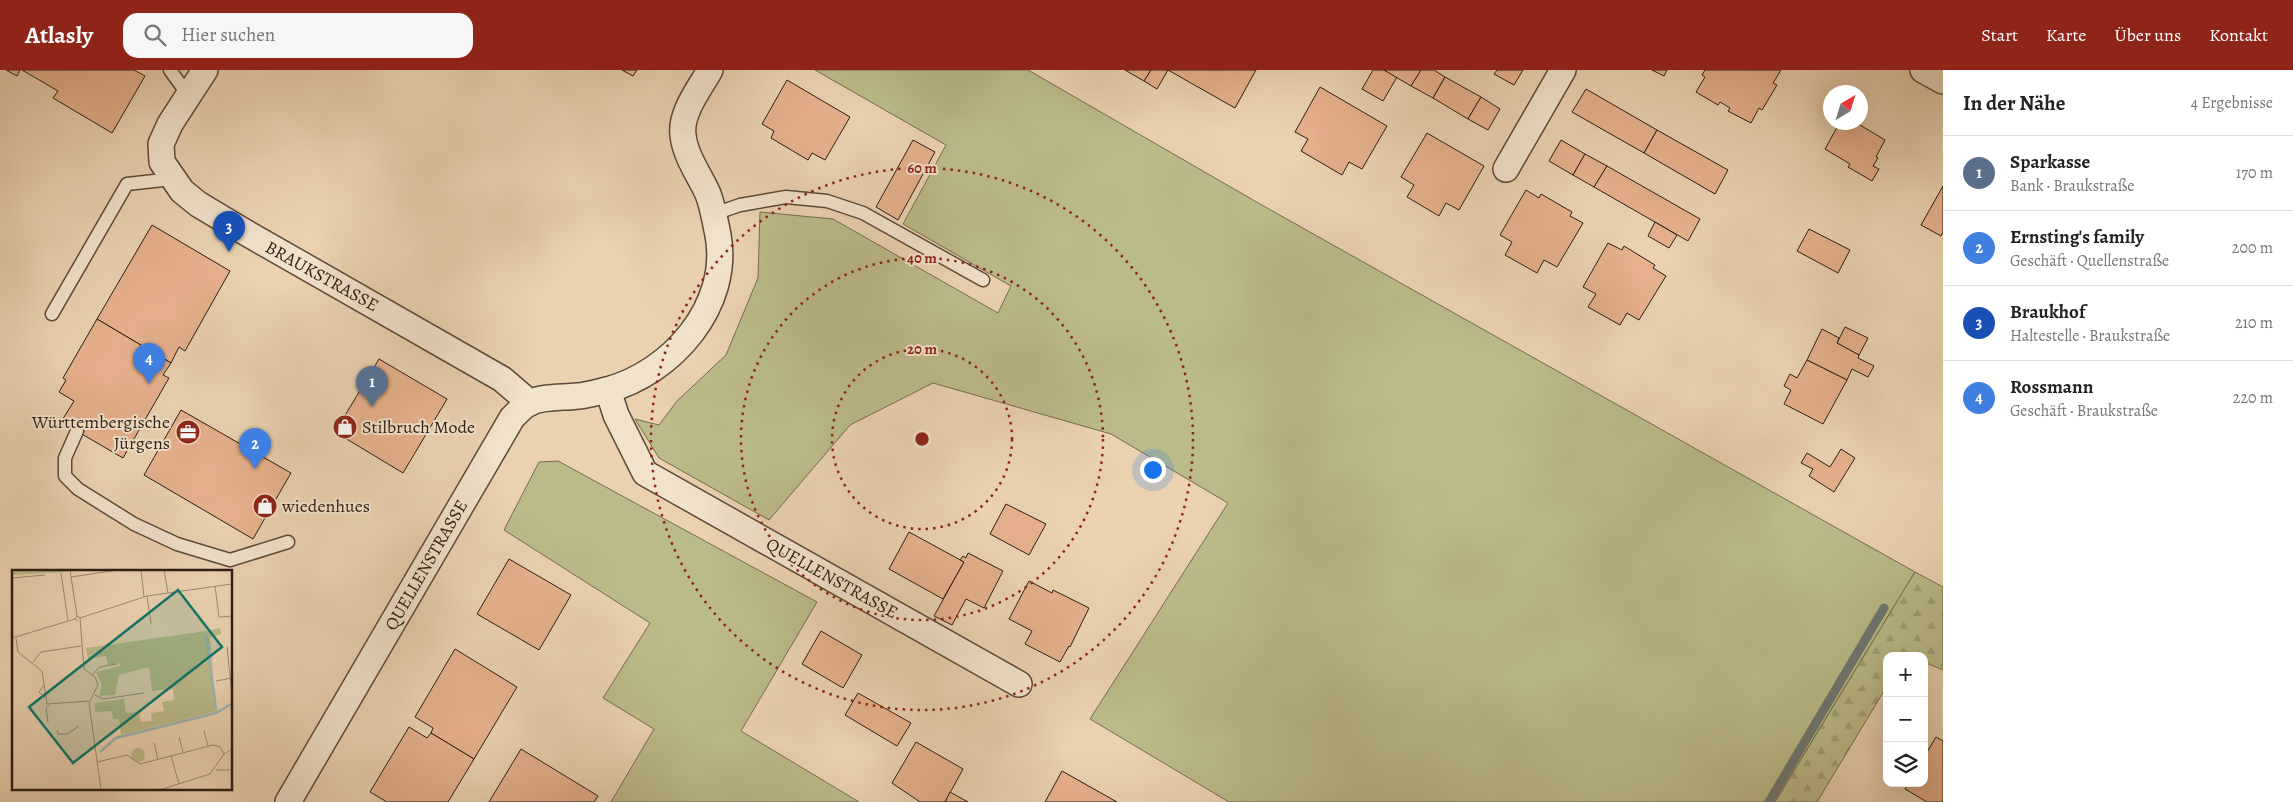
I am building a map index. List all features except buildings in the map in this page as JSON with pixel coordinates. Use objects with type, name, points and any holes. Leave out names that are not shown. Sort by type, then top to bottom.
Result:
[{"type":"street","name":"BRAUKSTRASSE","points":[[205,70],[170,124],[161,144],[162,162],[182,191],[198,204],[502,379],[530,403]]},
{"type":"street","points":[[530,403],[608,390],[633,381],[655,369],[674,354],[693,331],[708,303],[717,275],[720,246],[714,214],[708,196],[688,153],[682,135],[686,116],[710,70]]},
{"type":"street","points":[[1506,168],[1563,70]]},
{"type":"street","points":[[1923,70],[1943,81]]},
{"type":"street","name":"QUELLENSTRASSE","points":[[608,390],[616,415],[645,473],[1019,684]]},
{"type":"street","name":"QUELLENSTRASSE","points":[[288,802],[512,418],[530,403]]},
{"type":"lane","points":[[170,70],[188,95]]},
{"type":"lane","points":[[52,314],[126,184],[172,179]]},
{"type":"lane","points":[[714,214],[740,205],[786,197],[827,201],[863,213],[983,280]]},
{"type":"lane","points":[[78,431],[65,458],[65,476],[78,489],[134,524],[177,544],[230,560],[288,542]]},
{"type":"green space","points":[[815,70],[1028,70],[1260,204],[1915,572],[1775,802],[1229,802],[1090,719],[1228,503],[1111,434],[933,383],[850,425],[769,520],[659,458],[635,419],[659,425],[677,401],[726,355],[758,278],[760,212],[833,219],[998,313],[1011,286],[903,224],[946,145]]},
{"type":"green space","points":[[558,461],[817,602],[741,731],[859,802],[611,802],[654,729],[603,698],[650,623],[504,530],[539,462]]},
{"type":"green space","points":[[1915,572],[1943,587],[1943,670],[1928,664],[1928,652],[1883,652],[1883,693],[1817,802],[1775,802]]},
{"type":"waterway","points":[[1769,802],[1884,608]]},
{"type":"place","name":"Braukhof","points":[[229,252]]},
{"type":"place","name":"Rossmann","points":[[149,384]]},
{"type":"place","name":"Sparkasse","points":[[372,407]]},
{"type":"place","name":"Stilbruch Mode","points":[[345,427]]},
{"type":"place","name":"Württembergische Jürgens","points":[[188,432]]},
{"type":"place","name":"Ernsting's family","points":[[255,469]]},
{"type":"place","name":"wiedenhues","points":[[265,506]]}]
